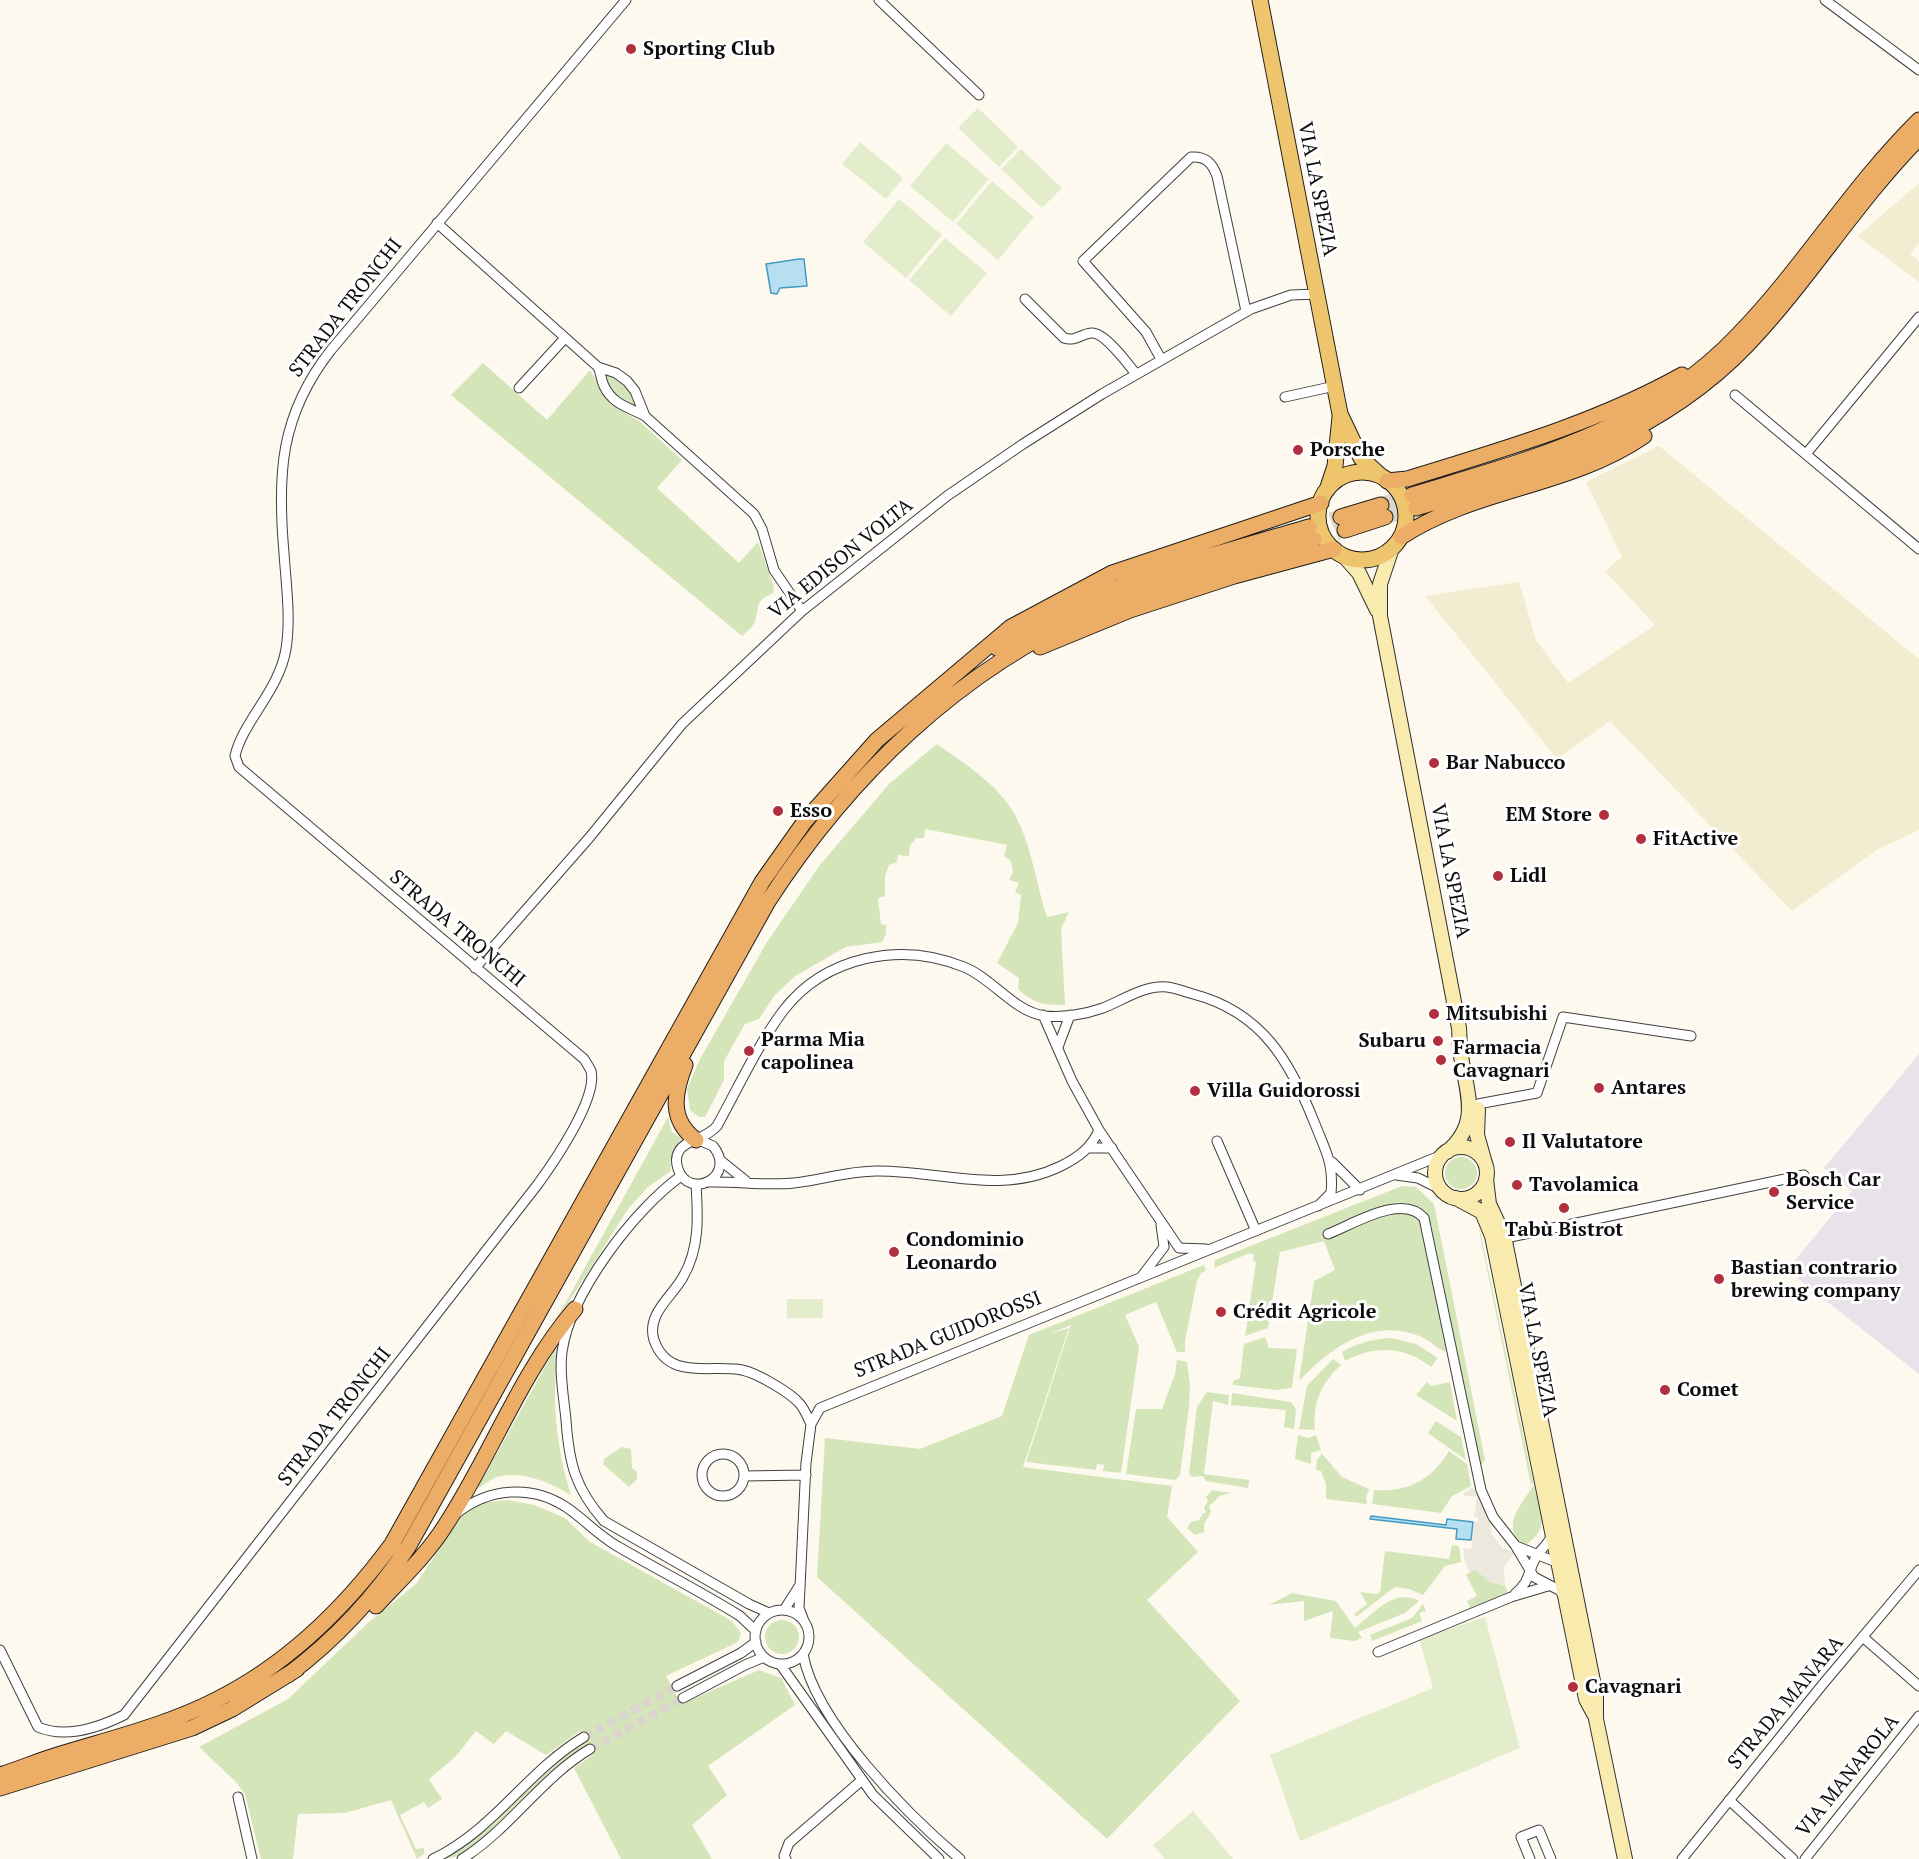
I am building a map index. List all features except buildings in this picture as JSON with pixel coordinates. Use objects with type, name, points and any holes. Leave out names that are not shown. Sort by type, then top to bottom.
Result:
[{"type":"highway","points":[[1397,543],[1449,511],[1572,473],[1608,458],[1689,404],[1727,370],[1743,340],[1878,164],[1919,120]]},
{"type":"highway","points":[[1414,502],[1546,454],[1620,423],[1680,386],[1743,340],[1919,138]]},
{"type":"highway","points":[[1384,478],[1407,479],[1552,434],[1642,397],[1743,340]]},
{"type":"highway","points":[[0,1775],[172,1720],[233,1691],[258,1676],[300,1644],[340,1609],[368,1577],[392,1544],[762,882],[805,820],[877,740],[1011,627],[1112,573],[1323,497]]},
{"type":"highway","points":[[1343,523],[1383,511]]},
{"type":"highway","points":[[288,1675],[354,1616],[383,1583],[408,1547],[735,961],[785,876],[845,797],[915,727],[993,667],[1049,633],[1100,608],[1312,533],[1151,575],[1097,595],[1056,614],[949,679]]},
{"type":"highway","points":[[993,667],[1010,663],[1037,648],[1130,610],[1234,576],[1339,553]]},
{"type":"highway","points":[[697,1140],[678,1120],[675,1101],[677,1088],[684,1067],[735,961]]},
{"type":"highway","points":[[0,1788],[192,1728],[232,1709],[329,1651],[345,1638],[420,1559],[446,1525],[539,1359],[565,1319],[575,1309]]},
{"type":"highway","points":[[0,1766],[60,1754]]},
{"type":"highway","points":[[0,1798],[46,1775]]},
{"type":"main road","name":"VIA LA SPEZIA","points":[[1260,0],[1340,414],[1361,458],[1401,495],[1406,509],[1406,523],[1380,584],[1380,615],[1459,1028],[1469,1118],[1462,1135],[1437,1165],[1435,1175],[1442,1190],[1482,1212],[1499,1240]]},
{"type":"main road","name":"VIA LA SPEZIA","points":[[1340,414],[1335,466],[1323,497],[1320,528],[1339,553],[1359,573],[1380,615]]},
{"type":"main road","points":[[1323,497],[1345,476],[1357,472],[1384,478]]},
{"type":"main road","points":[[1339,553],[1370,560],[1397,543]]},
{"type":"main road","name":"VIA LA SPEZIA","points":[[1459,1028],[1468,1051],[1478,1104],[1477,1134],[1484,1162],[1489,1204],[1544,1433],[1556,1523],[1550,1567],[1572,1601]]},
{"type":"main road","points":[[1444,1154],[1457,1148],[1468,1148],[1478,1154],[1484,1162]]},
{"type":"main road","points":[[1456,1198],[1467,1198],[1477,1193],[1486,1179]]},
{"type":"main road","name":"VIA LA SPEZIA","points":[[1524,1352],[1572,1601],[1596,1696],[1596,1719],[1625,1859]]},
{"type":"street","name":"STRADA TRONCHI","points":[[0,1650],[38,1726],[61,1733],[103,1726],[124,1716],[559,1154],[579,1118],[591,1084],[591,1071],[584,1059],[239,767],[235,756],[270,692],[285,652],[286,572],[279,493],[291,423],[301,394],[331,350],[626,0]]},
{"type":"street","points":[[879,0],[979,95]]},
{"type":"street","points":[[1826,0],[1919,70]]},
{"type":"street","points":[[1161,359],[1146,332],[1083,261],[1191,157],[1205,159],[1212,165],[1217,176],[1246,311]]},
{"type":"street","points":[[437,223],[598,368],[616,373],[627,381],[635,391],[645,416]]},
{"type":"street","name":"VIA EDISON VOLTA","points":[[475,968],[589,838],[682,724],[802,610],[947,496],[1023,444],[1161,359],[1246,311],[1291,295],[1317,294]]},
{"type":"street","points":[[1025,299],[1064,338],[1075,339],[1089,333],[1102,336],[1137,374]]},
{"type":"street","points":[[1806,454],[1919,317]]},
{"type":"street","points":[[519,388],[565,338]]},
{"type":"street","points":[[598,368],[604,386],[614,400],[624,408],[645,416],[754,514],[770,550],[774,570],[802,610]]},
{"type":"street","points":[[1285,397],[1335,386]]},
{"type":"street","points":[[1735,394],[1919,549]]},
{"type":"street","points":[[715,1148],[717,1126],[784,1010],[813,982],[858,961],[888,954],[924,955],[949,962],[979,975],[1024,1008],[1043,1016],[1070,1015],[1101,1009],[1146,989],[1167,987],[1211,999],[1247,1017],[1264,1032],[1299,1083],[1331,1162],[1331,1193],[1318,1206]]},
{"type":"street","points":[[1058,1047],[1070,1015]]},
{"type":"street","points":[[1043,1016],[1072,1081],[1099,1130],[1161,1224],[1179,1248],[1212,1249]]},
{"type":"street","points":[[1478,1104],[1537,1093],[1563,1017],[1692,1036]]},
{"type":"street","points":[[717,1126],[680,1150],[676,1163],[681,1176],[696,1184],[729,1181],[753,1185],[796,1183],[861,1171],[893,1170],[982,1182],[1018,1181],[1049,1172],[1090,1149],[1112,1148]]},
{"type":"street","points":[[1090,1149],[1099,1130]]},
{"type":"street","points":[[697,1140],[708,1142],[715,1148],[720,1160],[736,1175],[753,1185]]},
{"type":"street","points":[[1217,1142],[1256,1231]]},
{"type":"street","name":"STRADA GUIDOROSSI","points":[[811,1424],[820,1408],[833,1400],[1360,1190],[1396,1175],[1403,1169],[1444,1154]]},
{"type":"street","points":[[707,1182],[718,1171],[720,1160]]},
{"type":"street","points":[[1331,1162],[1360,1190]]},
{"type":"street","points":[[1396,1175],[1418,1178],[1442,1190]]},
{"type":"street","points":[[1499,1240],[1804,1175]]},
{"type":"street","points":[[681,1176],[658,1193],[633,1219],[575,1309],[562,1351],[562,1380],[570,1458],[586,1500],[604,1521],[769,1613],[792,1611],[804,1621]]},
{"type":"street","points":[[683,1698],[744,1665],[764,1658],[780,1664],[797,1660],[803,1654],[809,1638],[799,1608],[811,1424],[797,1401],[757,1375],[727,1368],[686,1368],[676,1365],[662,1354],[655,1341],[652,1327],[657,1312],[683,1278],[697,1239],[696,1184]]},
{"type":"street","points":[[1328,1234],[1397,1207],[1412,1209],[1424,1218],[1477,1478],[1491,1513],[1520,1549],[1533,1571]]},
{"type":"street","points":[[1140,1278],[1164,1247],[1161,1224]]},
{"type":"street","points":[[724,1454],[741,1464],[744,1476],[743,1483],[734,1494],[720,1496],[708,1489],[702,1476],[706,1463],[724,1454]]},
{"type":"street","points":[[744,1476],[806,1475]]},
{"type":"street","points":[[446,1525],[470,1504],[495,1494],[520,1492],[545,1496],[568,1509],[615,1545],[737,1614],[756,1631]]},
{"type":"street","points":[[1556,1523],[1550,1540],[1550,1567],[1561,1592],[1572,1601]]},
{"type":"street","points":[[1520,1549],[1534,1553],[1550,1567]]},
{"type":"street","points":[[1511,1597],[1526,1584],[1533,1571],[1550,1567]]},
{"type":"street","points":[[1533,1571],[1550,1567]]},
{"type":"street","points":[[1378,1652],[1511,1597],[1535,1590],[1550,1567]]},
{"type":"street","name":"STRADA MANARA","points":[[1682,1859],[1823,1684],[1919,1570]]},
{"type":"street","points":[[784,1610],[801,1583]]},
{"type":"street","points":[[764,1658],[756,1642],[756,1631],[769,1613]]},
{"type":"street","points":[[1864,1638],[1919,1686]]},
{"type":"street","points":[[677,1686],[741,1653],[756,1642]]},
{"type":"street","points":[[803,1654],[811,1684],[868,1768],[919,1824],[960,1859]]},
{"type":"street","points":[[780,1664],[873,1795],[936,1858]]},
{"type":"street","name":"VIA MANAROLA","points":[[1805,1859],[1919,1716]]},
{"type":"street","points":[[433,1859],[482,1828],[547,1764],[584,1737]]},
{"type":"street","points":[[462,1859],[504,1827],[558,1772],[590,1749]]},
{"type":"street","points":[[786,1859],[784,1856],[789,1843],[862,1780]]},
{"type":"street","points":[[238,1797],[252,1859]]},
{"type":"street","points":[[1729,1800],[1793,1859]]},
{"type":"street","points":[[1530,1859],[1521,1837],[1539,1830],[1551,1859]]},
{"type":"shaded area","points":[[1919,183],[1919,243],[1910,254],[1919,261],[1919,282],[1858,236]]},
{"type":"shaded area","points":[[1659,446],[1919,659],[1919,830],[1878,849],[1792,911],[1610,721],[1557,759],[1425,596],[1519,582],[1536,640],[1568,683],[1655,625],[1605,571],[1622,557],[1586,482]]},
{"type":"shaded area","points":[[1919,1054],[1919,1374],[1787,1270],[1852,1191],[1824,1168]]},
{"type":"shaded area","points":[[1474,1487],[1492,1522],[1491,1533],[1502,1548],[1515,1552],[1504,1567],[1505,1586],[1490,1582],[1475,1569],[1470,1573],[1465,1562],[1463,1548],[1471,1549],[1474,1522],[1478,1522],[1478,1517],[1474,1517],[1477,1496],[1465,1496],[1463,1493]]},
{"type":"green space","points":[[978,108],[1018,147],[999,167],[958,128]]},
{"type":"green space","points":[[860,142],[903,178],[886,199],[842,164]]},
{"type":"green space","points":[[946,143],[989,179],[953,222],[910,186]]},
{"type":"green space","points":[[1021,149],[1062,188],[1042,208],[1001,169]]},
{"type":"green space","points":[[992,181],[1034,217],[998,260],[956,224]]},
{"type":"green space","points":[[899,199],[942,235],[906,278],[863,242]]},
{"type":"green space","points":[[945,238],[987,273],[951,316],[909,280]]},
{"type":"green space","points":[[483,363],[547,420],[590,370],[610,404],[639,421],[682,460],[657,488],[739,563],[758,542],[774,587],[773,593],[760,602],[750,629],[742,636],[451,395]]},
{"type":"green space","points":[[609,374],[628,387],[635,401],[635,407],[624,402],[612,392],[605,377]]},
{"type":"green space","points":[[937,744],[990,784],[1015,815],[1030,852],[1047,917],[1069,912],[1061,929],[1065,1005],[1045,1004],[1029,998],[1018,989],[1019,978],[997,963],[1018,923],[1021,895],[1015,892],[1019,883],[1009,880],[1013,872],[1011,861],[1004,856],[1007,845],[925,829],[924,838],[916,838],[910,846],[909,856],[898,855],[897,862],[889,865],[885,876],[885,896],[878,898],[881,924],[886,925],[886,934],[882,942],[846,947],[795,976],[774,996],[759,1019],[745,1024],[724,1061],[724,1080],[705,1117],[699,1117],[690,1110],[687,1089],[700,1059],[767,942],[820,865],[890,783]]},
{"type":"green space","points":[[668,1117],[672,1132],[682,1139],[672,1154],[671,1171],[648,1187],[628,1209],[546,1338]]},
{"type":"green space","points":[[1461,1157],[1472,1162],[1477,1173],[1472,1184],[1461,1189],[1450,1184],[1445,1173],[1450,1162]]},
{"type":"green space","points":[[1402,1186],[1416,1187],[1434,1204],[1485,1460],[1481,1465],[1478,1463],[1431,1225],[1417,1207],[1407,1203],[1394,1203],[1326,1230],[1330,1238],[1374,1218],[1398,1213],[1419,1219],[1447,1349],[1445,1352],[1422,1337],[1404,1331],[1387,1330],[1370,1333],[1354,1338],[1339,1347],[1311,1368],[1299,1381],[1314,1281],[1335,1270],[1324,1241],[1280,1252],[1268,1328],[1245,1336],[1256,1262],[1253,1261],[1254,1255],[1250,1253],[1214,1268],[1215,1260]]},
{"type":"green space","points":[[1479,1230],[1533,1482],[1531,1485]]},
{"type":"green space","points":[[1204,1265],[1206,1271],[1201,1273],[1197,1281],[1185,1341],[1185,1352],[1177,1352],[1156,1302],[1125,1315],[1139,1347],[1121,1473],[1103,1471],[1104,1465],[1097,1464],[1096,1470],[1026,1462],[1071,1325],[1050,1334],[1069,1328],[1023,1467],[1172,1486],[1167,1517],[1198,1552],[1147,1600],[1240,1701],[1107,1839],[817,1577],[825,1438],[920,1449],[1002,1416],[1029,1335]]},
{"type":"green space","points":[[787,1299],[823,1299],[823,1318],[787,1318]]},
{"type":"green space","points":[[1265,1337],[1269,1348],[1297,1349],[1292,1388],[1276,1390],[1233,1385],[1233,1381],[1240,1378],[1244,1344]]},
{"type":"green space","points":[[1391,1338],[1416,1344],[1438,1358],[1431,1367],[1411,1355],[1378,1350],[1345,1361],[1342,1352],[1348,1349],[1365,1342]]},
{"type":"green space","points":[[559,1342],[555,1381],[556,1419],[561,1457],[571,1495],[545,1482],[517,1475],[497,1477],[477,1489]]},
{"type":"green space","points":[[1333,1359],[1341,1365],[1328,1379],[1320,1394],[1315,1411],[1315,1430],[1299,1429],[1307,1386]]},
{"type":"green space","points":[[1177,1360],[1187,1362],[1190,1385],[1180,1475],[1175,1480],[1126,1474],[1136,1409],[1162,1409],[1175,1374]]},
{"type":"green space","points":[[1427,1382],[1431,1386],[1450,1382],[1457,1421],[1416,1395]]},
{"type":"green space","points":[[1207,1392],[1229,1395],[1228,1405],[1213,1401],[1204,1474],[1249,1480],[1248,1488],[1206,1481],[1203,1476],[1192,1477],[1189,1473],[1197,1407]]},
{"type":"green space","points":[[1232,1393],[1291,1402],[1296,1409],[1294,1429],[1284,1427],[1286,1410],[1231,1405]]},
{"type":"green space","points":[[1436,1421],[1461,1437],[1466,1460],[1428,1433]]},
{"type":"green space","points":[[1298,1435],[1308,1438],[1316,1435],[1321,1450],[1311,1453],[1311,1464],[1295,1459]]},
{"type":"green space","points":[[622,1447],[631,1449],[632,1468],[637,1472],[637,1479],[629,1487],[603,1464],[604,1459]]},
{"type":"green space","points":[[1449,1451],[1467,1464],[1471,1486],[1452,1496],[1441,1513],[1372,1504],[1374,1490],[1397,1489],[1418,1482],[1443,1461]]},
{"type":"green space","points":[[1322,1454],[1342,1477],[1369,1489],[1366,1497],[1367,1504],[1326,1499],[1326,1484],[1321,1471],[1316,1470],[1317,1459]]},
{"type":"green space","points":[[1534,1485],[1542,1520],[1538,1533],[1524,1546],[1513,1531],[1513,1523],[1518,1508]]},
{"type":"green space","points":[[1212,1490],[1231,1493],[1220,1496],[1209,1506],[1211,1512],[1204,1524],[1204,1532],[1195,1535],[1187,1528],[1191,1522],[1199,1520],[1203,1513],[1206,1513],[1204,1508],[1208,1501],[1206,1497]]},
{"type":"green space","points":[[508,1500],[534,1505],[565,1518],[590,1542],[732,1621],[741,1633],[738,1642],[666,1676],[681,1704],[759,1670],[781,1678],[795,1705],[708,1766],[727,1795],[692,1825],[712,1859],[621,1859],[574,1768],[593,1755],[588,1745],[566,1759],[546,1776],[485,1839],[456,1856],[442,1859],[480,1832],[566,1754],[585,1740],[580,1731],[546,1755],[506,1731],[494,1744],[476,1731],[455,1757],[429,1779],[442,1799],[428,1808],[424,1802],[400,1815],[416,1849],[424,1848],[424,1854],[417,1859],[391,1800],[345,1813],[298,1814],[293,1859],[261,1859],[245,1794],[236,1782],[199,1747],[288,1699],[369,1622],[416,1584],[460,1518],[481,1503]]},
{"type":"green space","points":[[1452,1545],[1459,1546],[1461,1562],[1445,1566],[1423,1595],[1409,1589],[1395,1587],[1356,1617],[1354,1614],[1367,1604],[1360,1592],[1377,1594],[1380,1592],[1385,1551],[1449,1559]]},
{"type":"green space","points":[[1475,1569],[1490,1582],[1505,1586],[1508,1593],[1470,1608],[1467,1601],[1477,1596],[1466,1575]]},
{"type":"green space","points":[[1292,1593],[1336,1601],[1355,1628],[1377,1609],[1393,1600],[1410,1598],[1419,1601],[1405,1613],[1358,1632],[1362,1638],[1354,1641],[1330,1638],[1333,1611],[1304,1621],[1304,1601],[1269,1605]]},
{"type":"green space","points":[[1423,1604],[1426,1611],[1419,1613],[1422,1621],[1372,1641],[1370,1635],[1412,1618]]},
{"type":"green space","points":[[1485,1617],[1520,1748],[1300,1841],[1270,1755],[1433,1688],[1419,1639]]},
{"type":"green space","points":[[782,1620],[794,1625],[799,1637],[794,1649],[782,1654],[770,1649],[765,1637],[770,1625]]},
{"type":"green space","points":[[1193,1811],[1233,1859],[1165,1859],[1153,1845]]},
{"type":"water","points":[[804,259],[807,286],[780,288],[777,294],[771,293],[766,264]]},
{"type":"water","points":[[1371,1516],[1446,1525],[1447,1519],[1473,1522],[1471,1540],[1456,1539],[1457,1529],[1370,1519]]},
{"type":"tunnel","points":[[1381,505],[1412,495]]},
{"type":"tunnel","points":[[1385,517],[1416,508]]},
{"type":"tunnel","points":[[1309,527],[1341,517]]},
{"type":"tunnel","points":[[1314,539],[1345,530]]},
{"type":"tunnel","points":[[584,1737],[677,1686]]},
{"type":"tunnel","points":[[590,1749],[683,1698]]},
{"type":"place","name":"Sporting Club","points":[[631,49]]},
{"type":"place","name":"Porsche","points":[[1298,450]]},
{"type":"place","name":"Bar Nabucco","points":[[1434,763]]},
{"type":"place","name":"Esso","points":[[778,811]]},
{"type":"place","name":"EM Store","points":[[1604,815]]},
{"type":"place","name":"FitActive","points":[[1641,839]]},
{"type":"place","name":"Lidl","points":[[1498,876]]},
{"type":"place","name":"Mitsubishi","points":[[1434,1014]]},
{"type":"place","name":"Subaru","points":[[1438,1041]]},
{"type":"place","name":"Parma Mia capolinea","points":[[749,1051]]},
{"type":"place","name":"Farmacia Cavagnari","points":[[1441,1060]]},
{"type":"place","name":"Antares","points":[[1599,1088]]},
{"type":"place","name":"Villa Guidorossi","points":[[1195,1091]]},
{"type":"place","name":"Il Valutatore","points":[[1510,1142]]},
{"type":"place","name":"Tavolamica","points":[[1517,1185]]},
{"type":"place","name":"Bosch Car Service","points":[[1774,1192]]},
{"type":"place","name":"Tabù Bistrot","points":[[1564,1208]]},
{"type":"place","name":"Condominio Leonardo","points":[[894,1252]]},
{"type":"place","name":"Bastian contrario brewing company","points":[[1719,1279]]},
{"type":"place","name":"Crédit Agricole","points":[[1221,1312]]},
{"type":"place","name":"Comet","points":[[1665,1390]]},
{"type":"place","name":"Cavagnari","points":[[1573,1687]]}]
